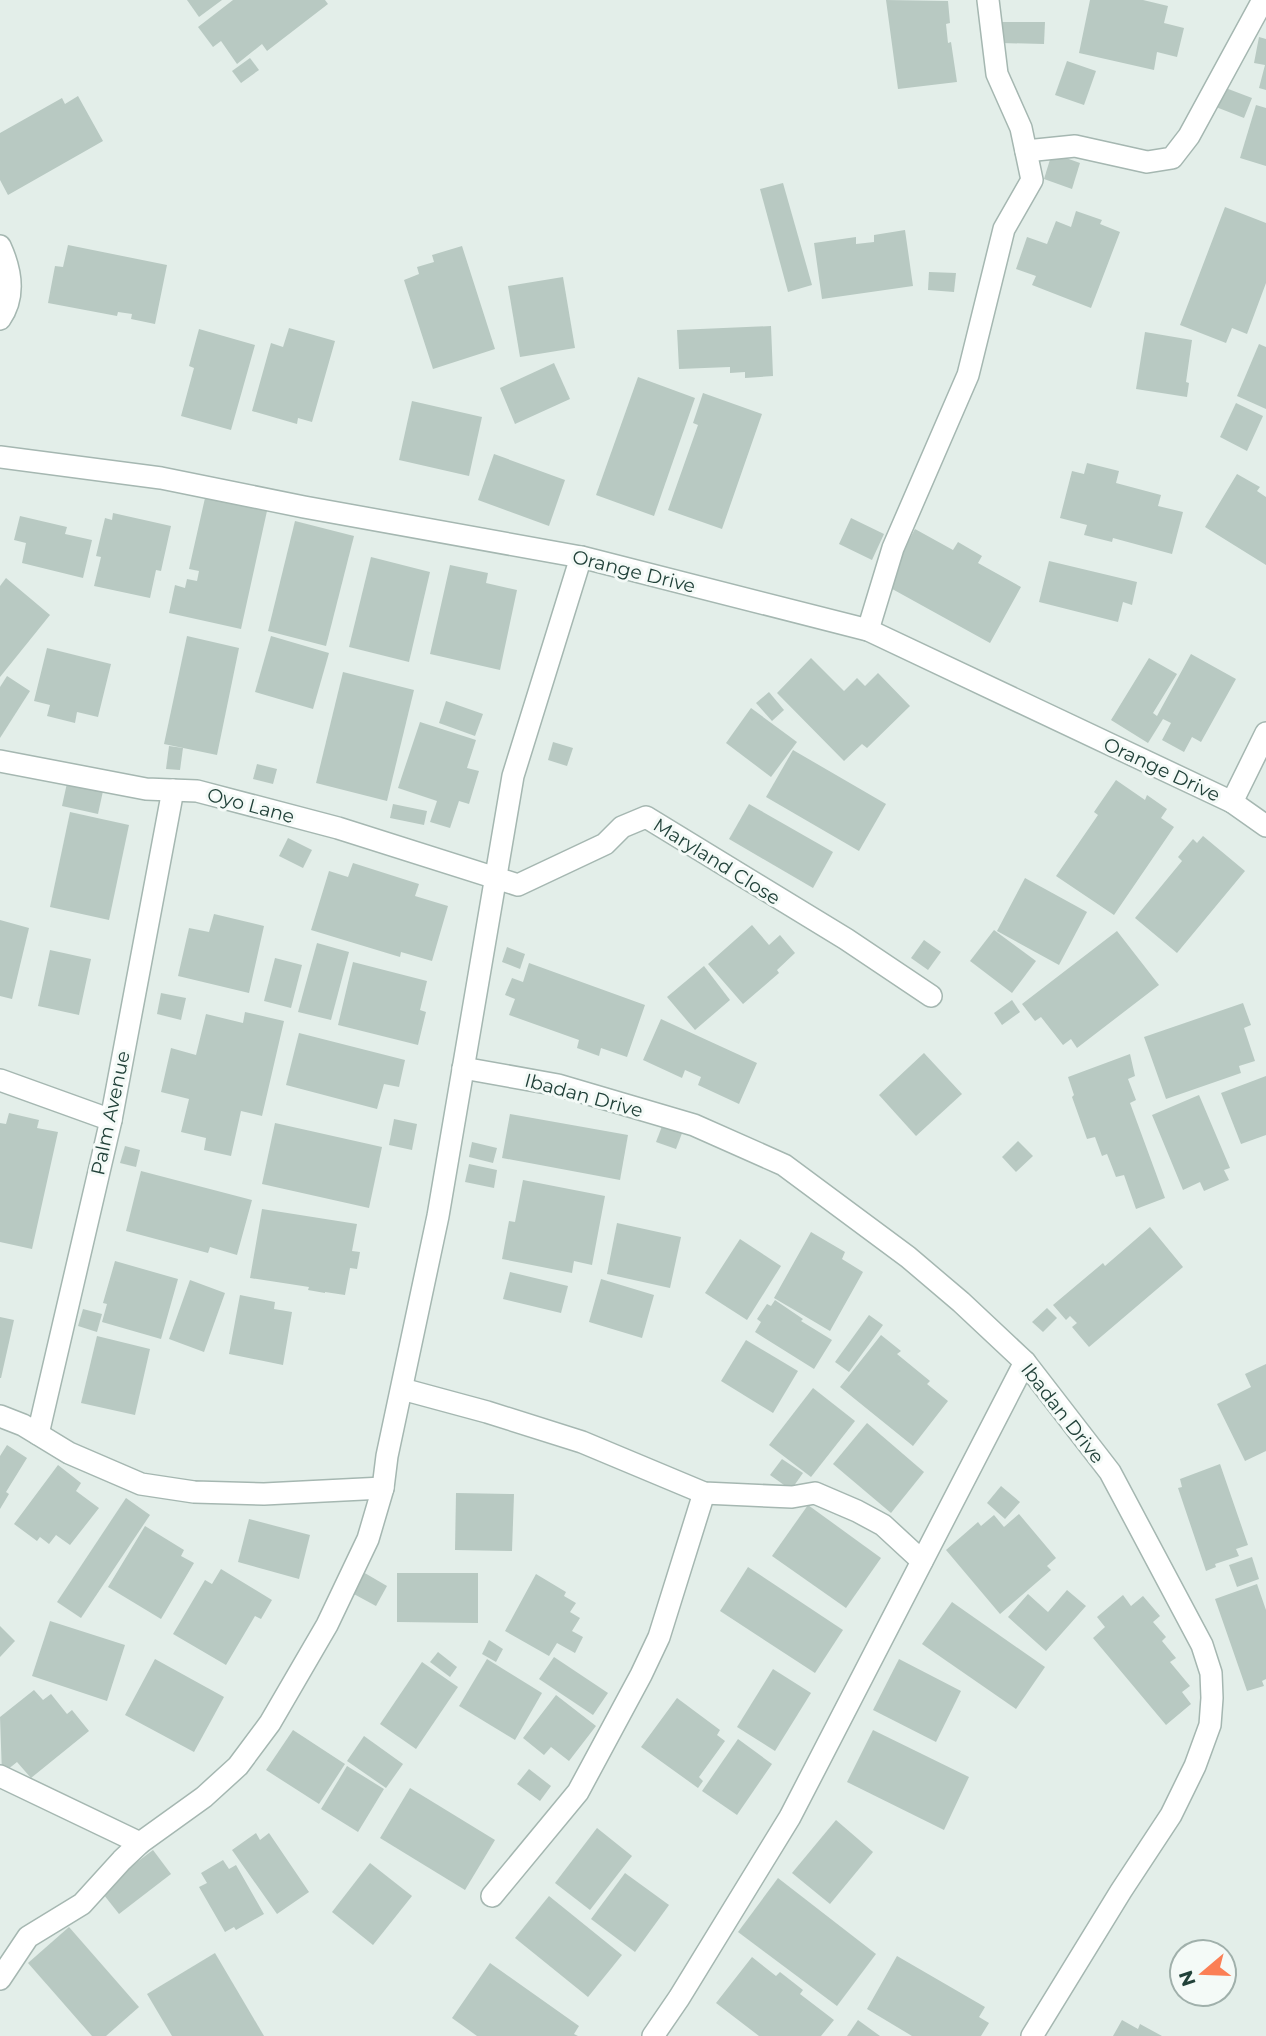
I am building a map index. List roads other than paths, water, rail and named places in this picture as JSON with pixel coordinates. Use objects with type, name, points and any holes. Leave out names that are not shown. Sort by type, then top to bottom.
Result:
[{"type":"street","points":[[868,630],[893,548],[968,375],[1004,229],[1032,180],[1021,128],[997,74],[988,0]]},
{"type":"street","points":[[1026,151],[1075,146],[1147,162],[1172,158],[1189,135],[1263,0]]},
{"type":"street","points":[[0,246],[12,289],[0,318]]},
{"type":"street","name":"Orange Drive","points":[[0,457],[161,478],[581,557],[868,630],[1232,802],[1266,826]]},
{"type":"street","points":[[0,1979],[28,1937],[82,1904],[140,1843],[204,1797],[238,1766],[270,1723],[327,1625],[368,1539],[383,1488],[387,1456],[438,1216],[513,776],[581,557]]},
{"type":"street","points":[[1232,802],[1266,733]]},
{"type":"street","name":"Oyo Lane","points":[[0,761],[146,789],[197,791],[338,828],[496,879]]},
{"type":"street","name":"Palm Avenue","points":[[38,1434],[110,1120],[173,790]]},
{"type":"street","name":"Maryland Close","points":[[496,879],[518,885],[528,882],[605,844],[622,827],[646,817],[846,939],[931,996]]},
{"type":"street","name":"Ibadan Drive","points":[[463,1068],[558,1086],[694,1125],[784,1165],[908,1257],[961,1302],[1024,1362],[1110,1472],[1202,1645],[1211,1673],[1210,1725],[1195,1766],[1171,1815],[1032,2036]]},
{"type":"street","points":[[0,1080],[110,1120]]},
{"type":"street","points":[[653,2036],[790,1817],[1024,1362]]},
{"type":"street","points":[[402,1389],[582,1442],[704,1493],[792,1497],[815,1493],[883,1525],[922,1561]]},
{"type":"street","points":[[0,1416],[23,1425],[69,1453],[141,1484],[194,1492],[264,1494],[383,1488]]},
{"type":"street","points":[[492,1896],[578,1793],[641,1675],[659,1637],[704,1493]]},
{"type":"street","points":[[0,1776],[140,1843]]}]
